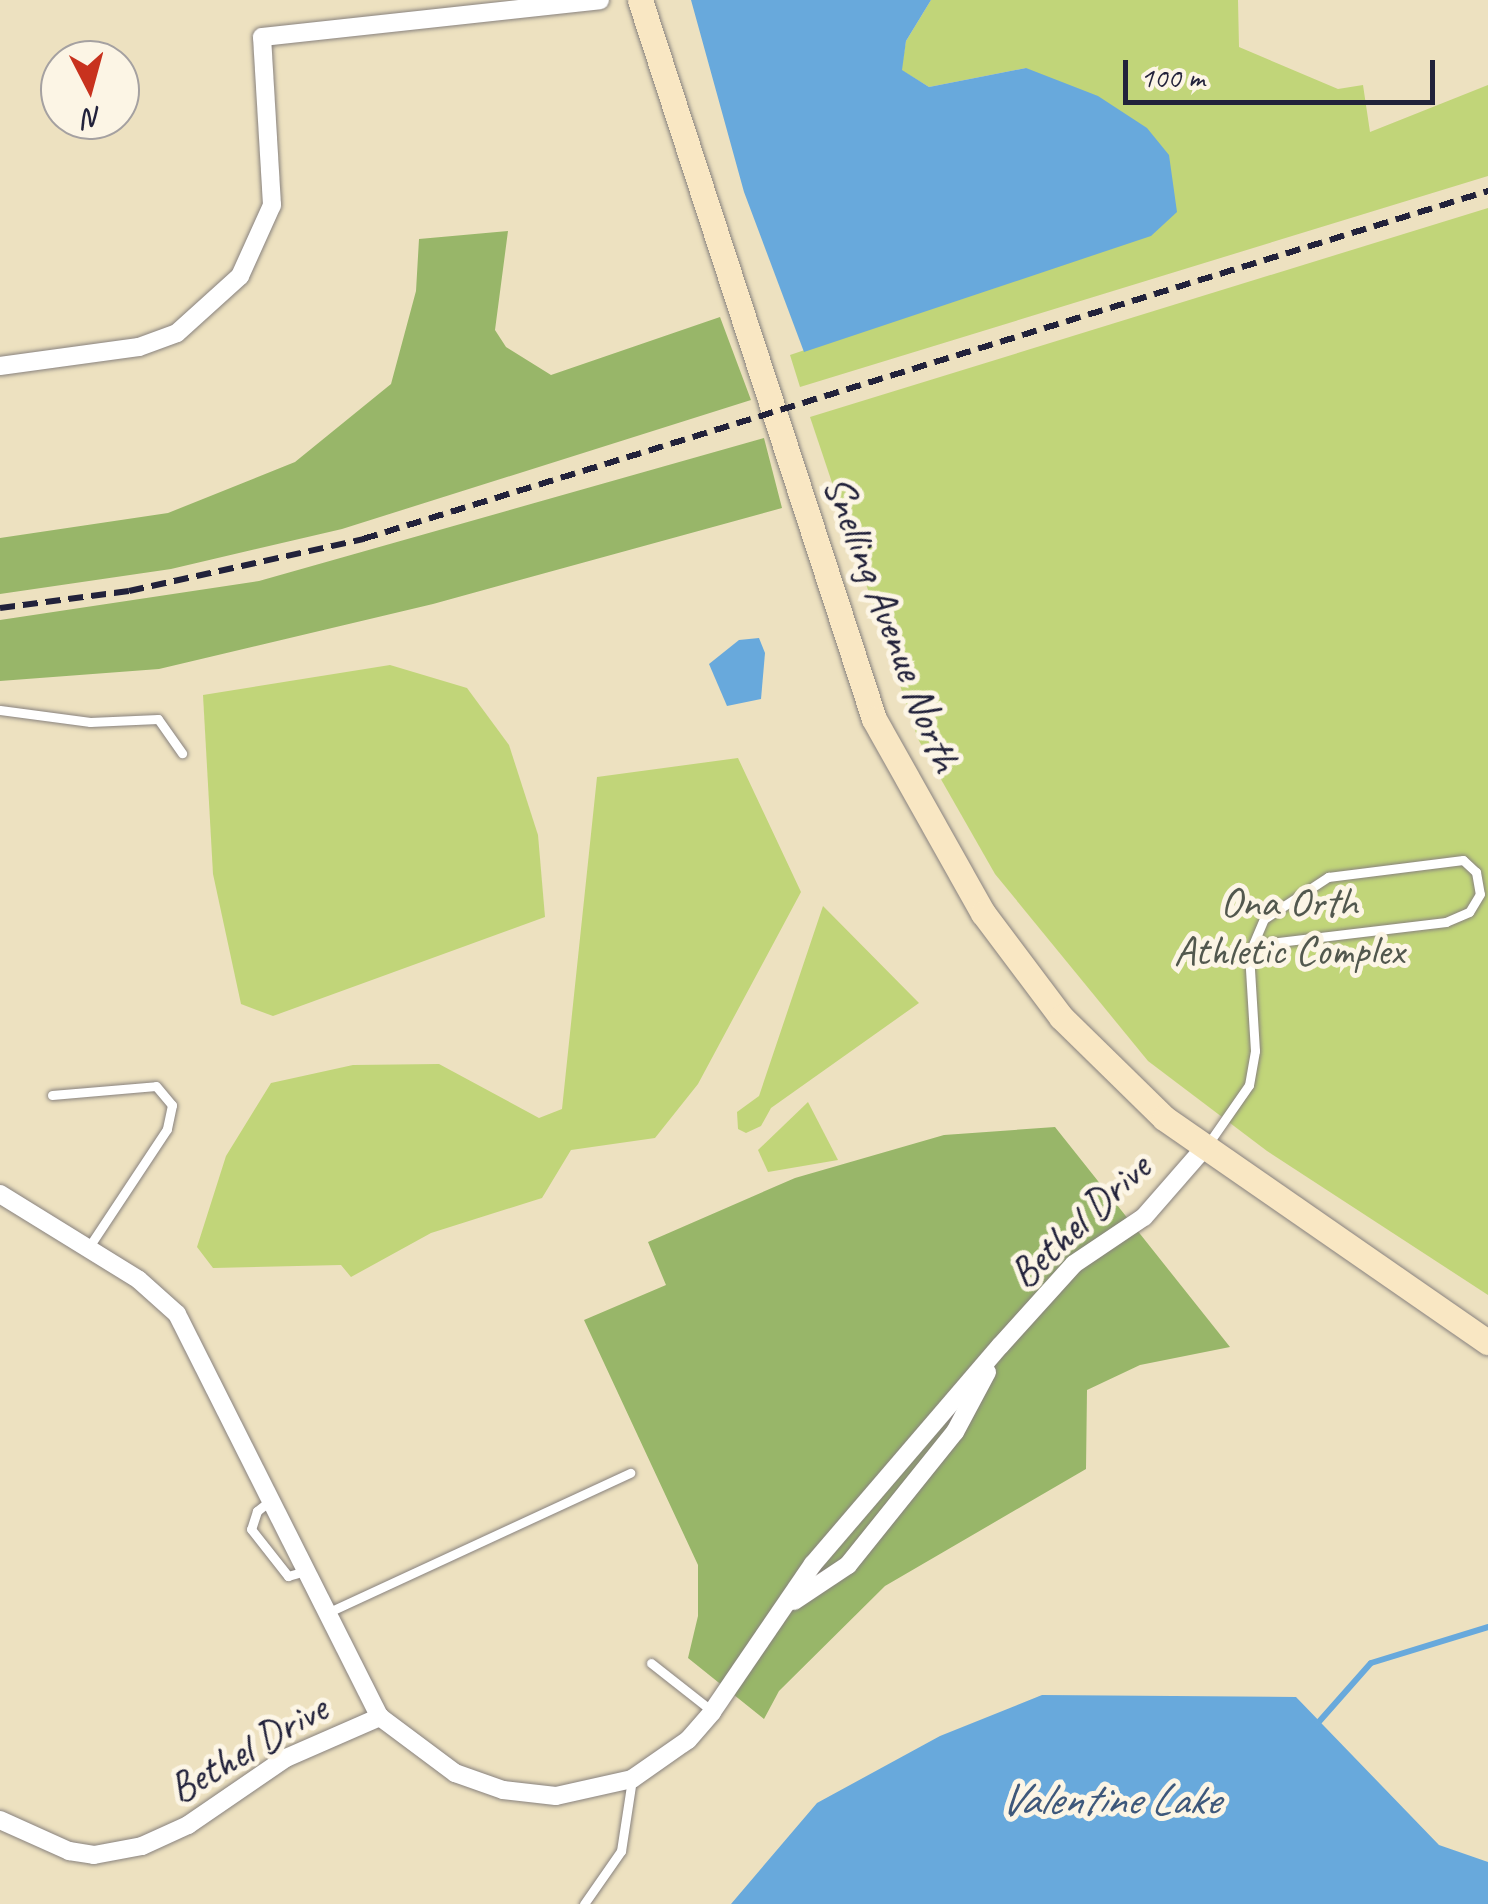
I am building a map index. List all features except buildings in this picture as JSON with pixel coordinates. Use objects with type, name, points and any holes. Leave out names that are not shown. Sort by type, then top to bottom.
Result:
[{"type":"street","points":[[0,366],[140,347],[177,333],[240,276],[272,205],[262,36],[600,0]]},
{"type":"street","name":"Snelling Avenue North","points":[[640,0],[844,634],[906,786],[983,913],[1061,1017],[1164,1118],[1488,1342]]},
{"type":"street","name":"Bethel Drive","points":[[0,1820],[70,1851],[94,1855],[142,1846],[188,1824],[286,1758],[380,1717],[455,1773],[503,1790],[556,1796],[632,1778],[666,1758],[712,1712],[793,1602],[814,1564],[886,1474],[1074,1264],[1144,1217],[1206,1146]]},
{"type":"street","points":[[0,1194],[89,1247],[176,1314],[380,1717]]},
{"type":"street","name":"Bethel Drive","points":[[793,1602],[848,1565],[955,1432],[1000,1346]]},
{"type":"lane","points":[[0,710],[90,722],[158,719],[182,752]]},
{"type":"lane","points":[[1206,1146],[1249,1086],[1253,944],[1264,918],[1328,877],[1463,860],[1476,872],[1480,894],[1469,912],[1446,922],[1253,944]]},
{"type":"lane","points":[[52,1095],[156,1086],[172,1105],[167,1129],[89,1247]]},
{"type":"lane","points":[[328,1612],[630,1473]]},
{"type":"lane","points":[[273,1499],[257,1511],[251,1529],[288,1576],[308,1570]]},
{"type":"lane","points":[[651,1664],[712,1712]]},
{"type":"lane","points":[[584,1904],[621,1852],[632,1778]]},
{"type":"green space","points":[[931,0],[1238,0],[1239,47],[1338,89],[1363,85],[1370,132],[1488,85],[1488,176],[800,387],[790,355],[1047,268],[1026,68],[929,87],[901,70],[906,41]]},
{"type":"green space","name":"Ona Orth Athletic Complex","points":[[1488,208],[1488,1295],[1267,1151],[1148,1061],[995,874],[918,739],[810,417]]},
{"type":"green space","points":[[508,231],[495,330],[506,347],[551,375],[720,317],[751,400],[342,529],[171,569],[0,594],[0,538],[168,513],[295,462],[391,384],[416,291],[419,239]]},
{"type":"green space","points":[[764,438],[782,508],[433,604],[159,669],[0,681],[0,620],[259,581]]},
{"type":"green space","points":[[390,665],[467,688],[509,745],[538,835],[545,917],[273,1016],[241,1004],[213,874],[203,695]]},
{"type":"green space","points":[[738,758],[801,892],[698,1084],[655,1138],[571,1150],[542,1198],[431,1233],[351,1277],[341,1265],[213,1268],[197,1247],[226,1156],[271,1083],[353,1065],[439,1064],[539,1118],[562,1109],[597,777]]},
{"type":"green space","points":[[823,906],[919,1003],[771,1108],[761,1126],[746,1133],[738,1129],[737,1112],[759,1096]]},
{"type":"green space","points":[[808,1102],[838,1160],[768,1172],[758,1150]]},
{"type":"green space","points":[[1055,1127],[1230,1347],[1140,1365],[1087,1390],[1086,1469],[885,1586],[779,1691],[764,1719],[688,1658],[698,1616],[698,1565],[584,1320],[666,1285],[648,1242],[795,1178],[944,1135]]},
{"type":"water","points":[[691,0],[931,0],[906,41],[902,70],[929,87],[1026,68],[1098,96],[1147,128],[1169,155],[1177,212],[1151,236],[804,352],[744,192]]},
{"type":"water","points":[[759,638],[765,653],[761,699],[727,706],[709,664],[739,640]]},
{"type":"water","name":"Valentine Lake","points":[[1042,1695],[1296,1697],[1439,1845],[1488,1862],[1488,1904],[731,1904],[817,1803],[940,1736]]},
{"type":"waterway","points":[[1317,1724],[1371,1663],[1488,1627]]},
{"type":"railway","points":[[0,608],[129,591],[363,539],[1488,191]]}]
